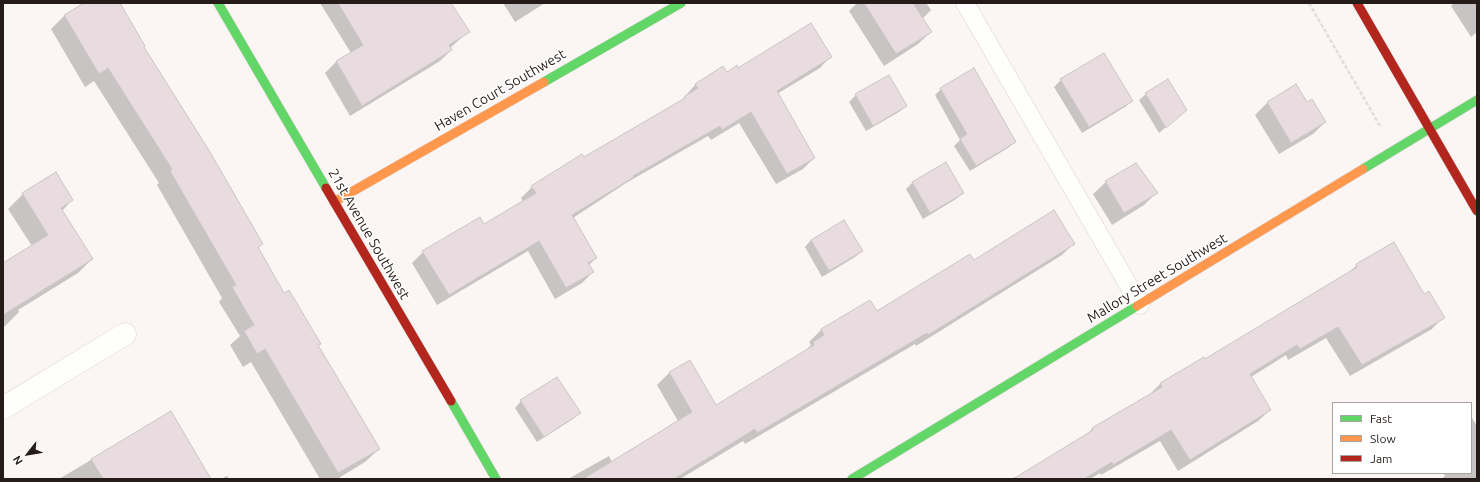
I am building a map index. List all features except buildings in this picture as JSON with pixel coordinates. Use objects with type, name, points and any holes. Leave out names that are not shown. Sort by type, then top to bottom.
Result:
[{"type":"street","name":"21st Avenue Southwest","points":[[218,3],[496,479]]},
{"type":"street","name":"Haven Court Southwest","points":[[334,202],[681,3]]},
{"type":"street","points":[[1357,3],[1477,211]]},
{"type":"street","name":"Mallory Street Southwest","points":[[852,479],[1477,100]]},
{"type":"street","points":[[3,408],[125,334]]},
{"type":"lane","points":[[965,3],[1140,305]]},
{"type":"path","points":[[1309,3],[1380,127]]},
{"type":"traffic: fast","points":[[218,3],[326,188]]},
{"type":"traffic: fast","points":[[544,82],[681,3]]},
{"type":"traffic: fast","points":[[1363,169],[1477,100]]},
{"type":"traffic: fast","points":[[852,479],[1137,306]]},
{"type":"traffic: fast","points":[[451,401],[496,479]]},
{"type":"traffic: slow","points":[[334,202],[544,82]]},
{"type":"traffic: slow","points":[[1137,306],[1363,169]]},
{"type":"traffic: jam","points":[[1357,3],[1477,211]]},
{"type":"traffic: jam","points":[[326,188],[451,401]]}]
